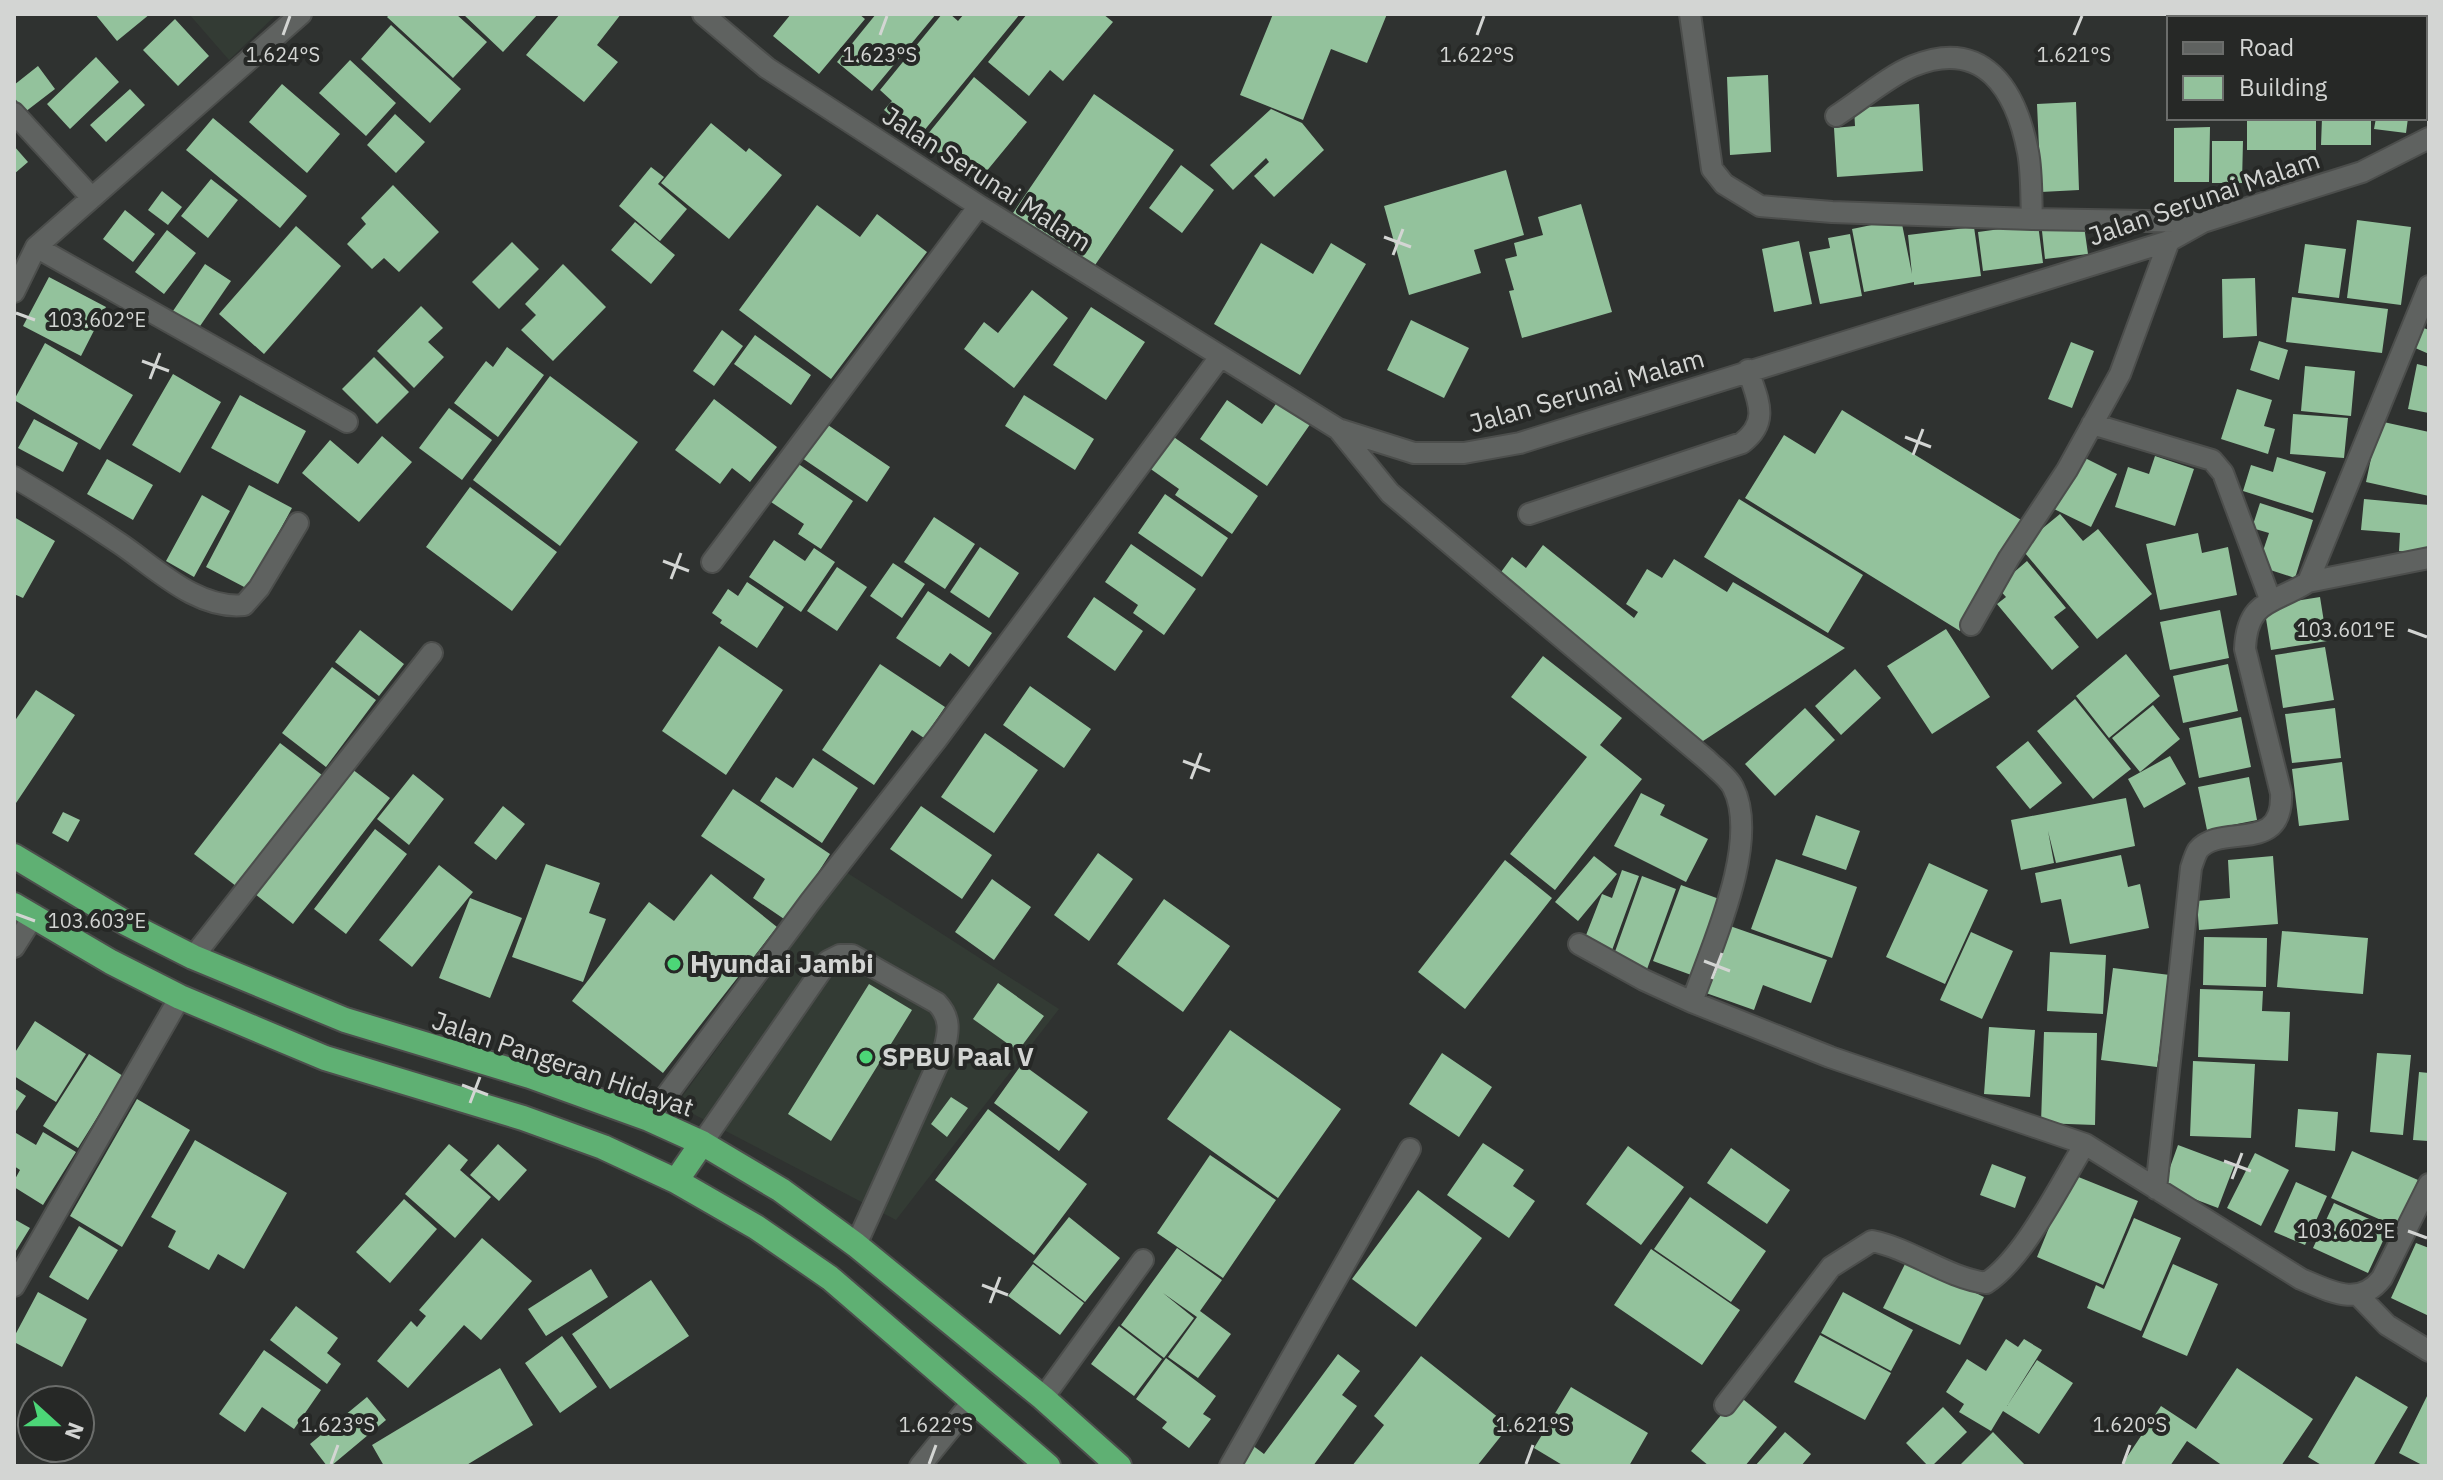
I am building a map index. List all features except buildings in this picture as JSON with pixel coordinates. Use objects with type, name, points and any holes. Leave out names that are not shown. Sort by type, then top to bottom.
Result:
[{"type":"highway","name":"Jalan Pangeran Hidayat","points":[[14,856],[126,923],[193,957],[345,1020],[530,1076],[649,1119],[702,1143],[781,1190],[856,1245],[1043,1398],[1119,1466]]},
{"type":"highway","points":[[24,911],[111,962],[180,997],[325,1058],[523,1118],[603,1147],[676,1181],[756,1227],[830,1278],[1048,1466]]},
{"type":"highway","points":[[676,1181],[702,1143]]},
{"type":"highway","points":[[830,1278],[856,1245]]},
{"type":"street","points":[[14,292],[36,247],[301,14]]},
{"type":"street","name":"Jalan Serunai Malam","points":[[703,14],[767,68],[1220,357],[1338,429],[1414,453],[1464,453],[1520,443],[2169,241],[2203,222],[2362,172],[2429,138]]},
{"type":"street","points":[[1690,14],[1712,169],[1724,184],[1760,206],[1832,212],[2203,222]]},
{"type":"street","points":[[1836,116],[1912,66],[1941,58],[1975,61],[1993,74],[2006,92],[2021,125],[2028,154],[2032,219]]},
{"type":"street","points":[[14,113],[92,198]]},
{"type":"street","points":[[712,562],[979,206]]},
{"type":"street","points":[[1971,625],[2009,558],[2067,470],[2120,374],[2169,241]]},
{"type":"street","points":[[36,247],[347,422]]},
{"type":"street","points":[[2308,582],[2429,286]]},
{"type":"street","points":[[649,1119],[810,902],[937,739],[1220,357]]},
{"type":"street","points":[[1529,514],[1742,443],[1754,434],[1760,422],[1760,406],[1748,370]]},
{"type":"street","points":[[2092,424],[2212,460],[2223,473],[2270,599]]},
{"type":"street","points":[[1338,429],[1390,493],[1707,760],[1732,785],[1740,810],[1741,834],[1734,886],[1692,1002]]},
{"type":"street","points":[[14,477],[119,543],[190,593],[229,607],[244,605],[259,588],[298,523]]},
{"type":"street","points":[[2156,1189],[2191,868],[2197,851],[2206,843],[2264,831],[2278,820],[2282,810],[2281,793],[2245,649],[2246,632],[2253,616],[2270,599],[2308,582],[2429,558]]},
{"type":"street","points":[[193,957],[432,653]]},
{"type":"street","points":[[14,947],[24,911]]},
{"type":"street","points":[[1579,944],[1692,1002],[1830,1057],[2085,1144],[2301,1279],[2336,1293],[2358,1295],[2373,1291],[2429,1184]]},
{"type":"street","points":[[702,1143],[828,961],[840,955],[852,955],[937,1003],[945,1012],[949,1029],[944,1050],[856,1245]]},
{"type":"street","points":[[14,1286],[180,997]]},
{"type":"street","points":[[1725,1405],[1831,1267],[1872,1241],[1893,1245],[1968,1280],[1986,1283],[2000,1274],[2029,1235],[2085,1144]]},
{"type":"street","points":[[1230,1466],[1410,1149]]},
{"type":"street","points":[[1043,1398],[1143,1260]]},
{"type":"street","points":[[2358,1295],[2387,1325],[2429,1351]]},
{"type":"street","points":[[920,1466],[973,1401]]},
{"type":"shaded area","points":[[189,14],[277,14],[229,60]]},
{"type":"shaded area","name":"SPBU Paal V","points":[[846,872],[1059,1009],[896,1220],[676,1105]]},
{"type":"place","name":"Hyundai Jambi","points":[[674,964]]},
{"type":"place","name":"SPBU Paal V","points":[[866,1057]]}]
